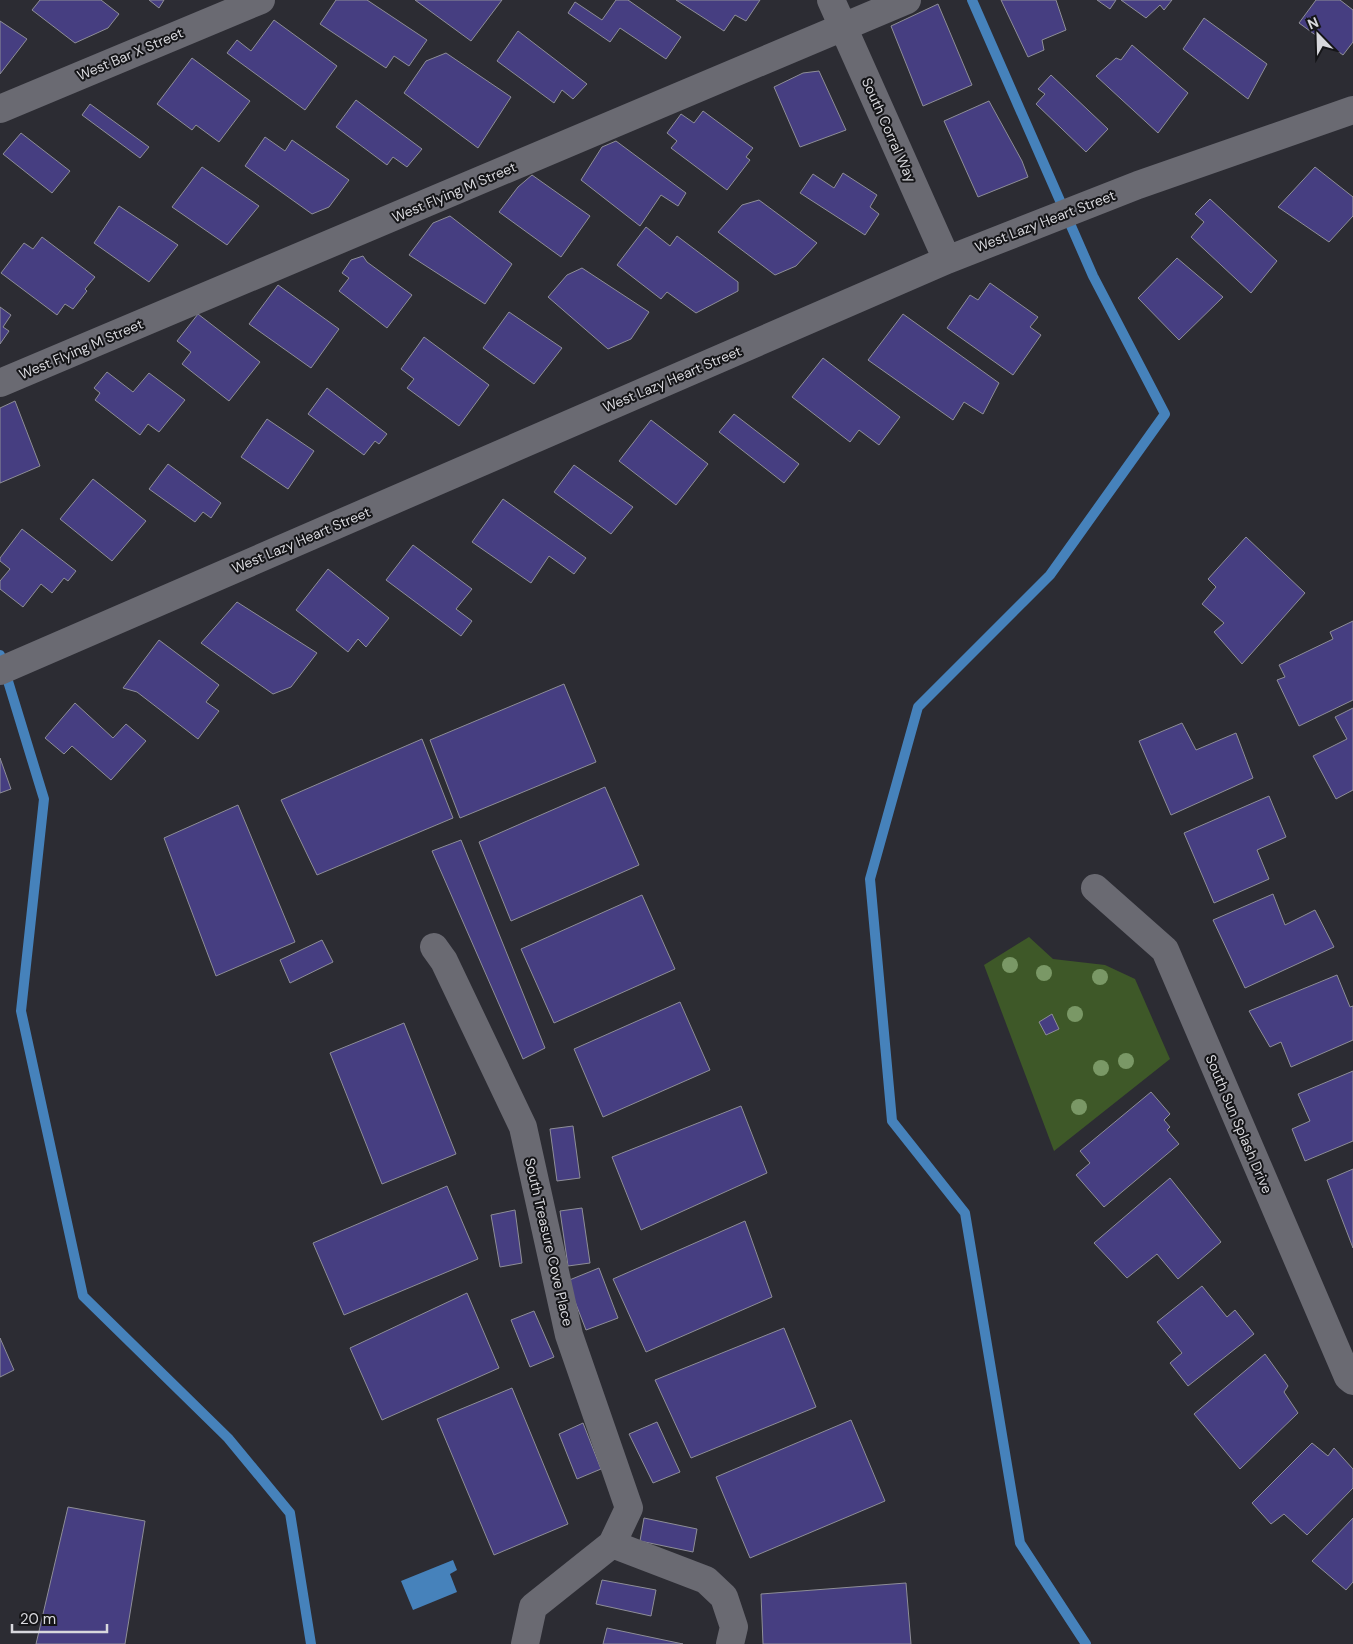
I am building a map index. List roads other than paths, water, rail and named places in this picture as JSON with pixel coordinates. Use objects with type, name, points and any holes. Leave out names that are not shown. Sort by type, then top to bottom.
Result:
[{"type":"street","name":"West Bar X Street","points":[[0,108],[261,0]]},
{"type":"street","name":"South Corral Way","points":[[831,0],[947,260]]},
{"type":"street","name":"West Flying M Street","points":[[0,383],[908,0]]},
{"type":"street","name":"West Lazy Heart Street","points":[[0,670],[947,260],[1138,185],[1353,110]]},
{"type":"street","name":"South Sun Splash Drive","points":[[1095,888],[1165,950],[1348,1377],[1353,1381]]},
{"type":"street","name":"South Treasure Cove Place","points":[[434,947],[444,961],[523,1128],[570,1335],[629,1508],[612,1544],[533,1607],[525,1644]]},
{"type":"street","points":[[612,1544],[706,1580],[724,1597],[734,1627],[730,1644]]},
{"type":"water","points":[[453,1560],[457,1570],[450,1574],[457,1592],[413,1610],[401,1581]]},
{"type":"waterway","points":[[972,0],[1093,276],[1165,414],[1050,575],[918,707],[870,879],[892,1121],[965,1213],[1020,1543],[1086,1644]]},
{"type":"waterway","points":[[0,655],[44,799],[21,1011],[83,1296],[228,1438],[290,1513],[311,1644]]}]
